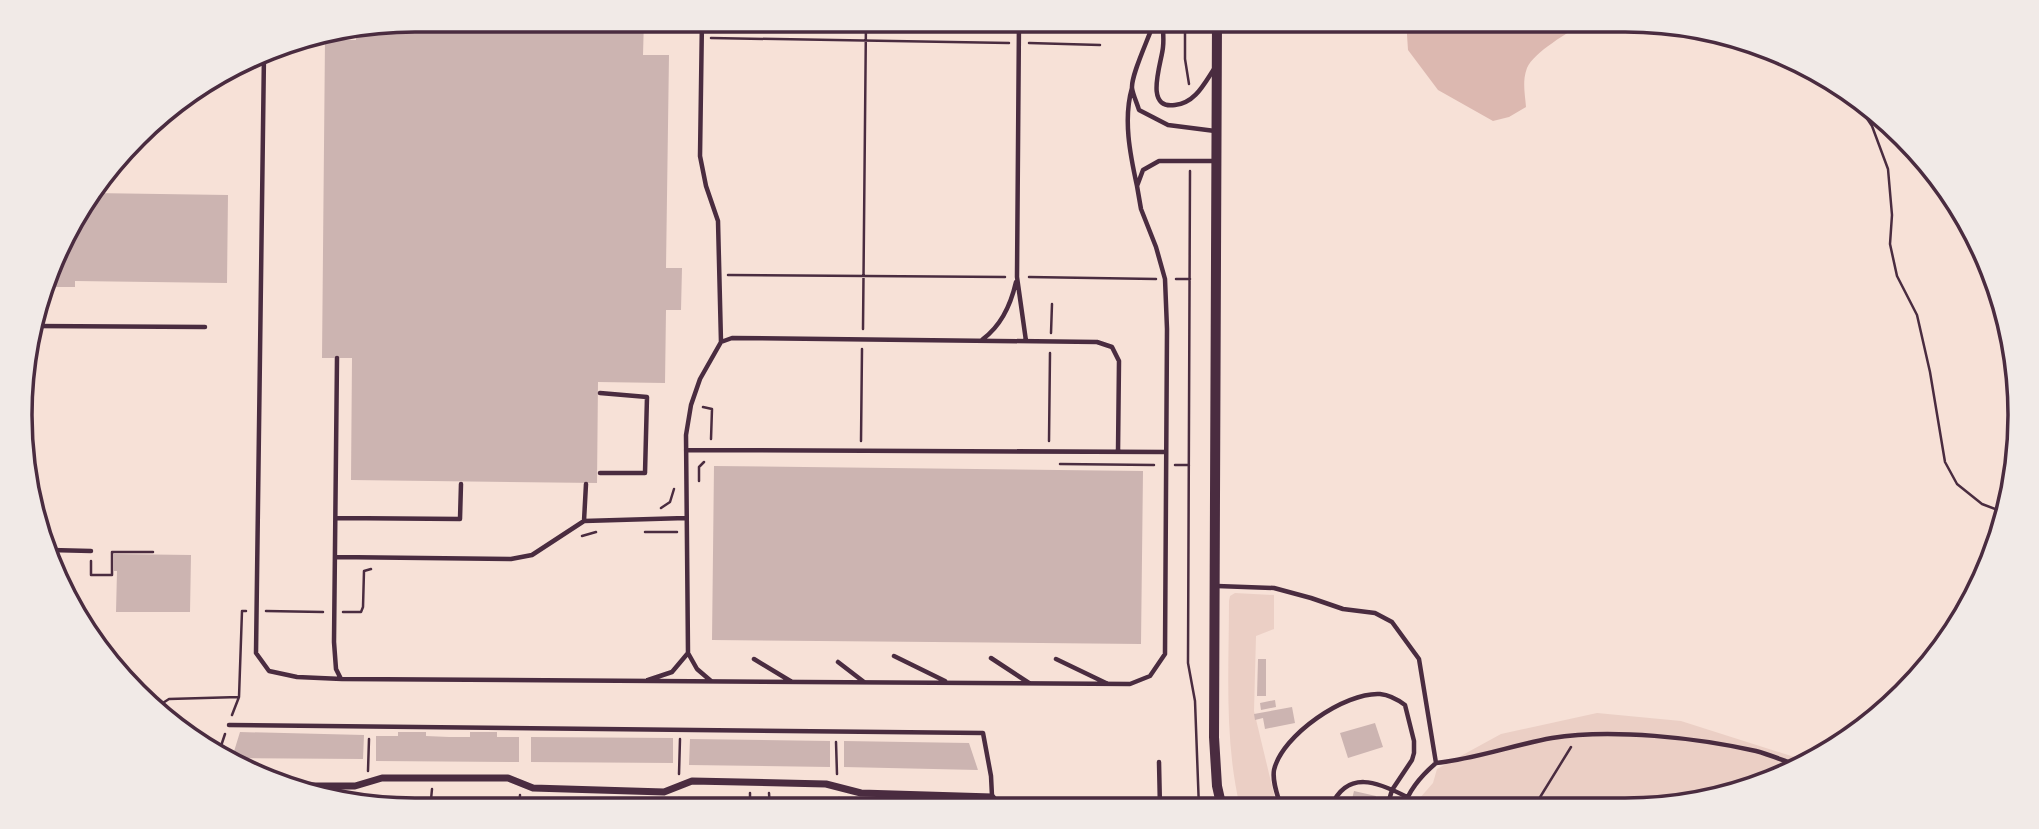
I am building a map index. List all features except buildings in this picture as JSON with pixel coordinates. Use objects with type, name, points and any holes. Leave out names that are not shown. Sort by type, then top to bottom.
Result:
[{"type":"street","points":[[1217,32],[1214,737],[1220,798]]},
{"type":"street","points":[[323,786],[355,786],[382,778],[508,778],[533,788],[664,792],[692,780],[826,784],[861,793],[992,797]]},
{"type":"lane","points":[[702,32],[700,156],[706,186],[718,221],[721,342],[700,379],[691,405],[686,450],[688,653],[696,669],[712,682]]},
{"type":"lane","points":[[1019,32],[1017,277],[1026,341]]},
{"type":"lane","points":[[264,63],[256,653],[269,671],[297,677],[376,680],[1130,684],[1150,676],[1165,654],[1165,279],[1141,209],[1129,151],[1128,102],[1136,67],[1151,32]]},
{"type":"lane","points":[[1163,32],[1163,47],[1156,78],[1157,95],[1162,103],[1173,106],[1189,102],[1217,65]]},
{"type":"lane","points":[[1132,88],[1139,110],[1168,125],[1216,131]]},
{"type":"lane","points":[[1137,187],[1143,170],[1159,161],[1216,161]]},
{"type":"lane","points":[[981,340],[991,333],[1012,301],[1017,277]]},
{"type":"lane","points":[[42,326],[205,327]]},
{"type":"lane","points":[[721,342],[732,338],[1097,342],[1112,347],[1119,361],[1118,452]]},
{"type":"lane","points":[[337,358],[334,642],[336,669],[342,679]]},
{"type":"lane","points":[[600,393],[647,397],[645,473],[600,473]]},
{"type":"lane","points":[[686,450],[1166,452]]},
{"type":"lane","points":[[336,518],[460,519],[461,484]]},
{"type":"lane","points":[[584,521],[586,484]]},
{"type":"lane","points":[[335,557],[511,559],[532,555],[584,521],[686,518]]},
{"type":"lane","points":[[57,550],[91,551]]},
{"type":"lane","points":[[1215,585],[1273,588],[1343,609],[1375,613],[1392,622],[1419,659],[1436,763]]},
{"type":"lane","points":[[643,681],[672,672],[688,653]]},
{"type":"lane","points":[[894,656],[949,683]]},
{"type":"lane","points":[[991,658],[1030,684]]},
{"type":"lane","points":[[754,659],[793,682]]},
{"type":"lane","points":[[1056,659],[1109,684]]},
{"type":"lane","points":[[838,662],[865,683]]},
{"type":"lane","points":[[1279,798],[1273,773],[1283,751],[1326,712],[1345,701],[1377,694],[1390,696],[1405,705],[1413,741],[1412,760],[1390,798]]},
{"type":"lane","points":[[229,725],[982,733],[992,776],[992,797]]},
{"type":"lane","points":[[1335,798],[1353,782],[1364,781],[1407,797],[1424,773],[1436,763],[1553,738],[1577,736],[1658,736],[1757,751],[1786,761]]},
{"type":"lane","points":[[1159,762],[1160,798]]},
{"type":"path","points":[[861,451],[866,32]]},
{"type":"path","points":[[1185,32],[1185,59],[1189,82]]},
{"type":"path","points":[[702,38],[1100,45]]},
{"type":"path","points":[[1868,120],[1888,169],[1892,215],[1890,244],[1897,276],[1917,315],[1945,461],[1957,484],[1982,504],[1995,509]]},
{"type":"path","points":[[1191,184],[1188,663],[1195,701],[1199,798]]},
{"type":"path","points":[[719,274],[1190,279]]},
{"type":"path","points":[[1049,452],[1052,304]]},
{"type":"path","points":[[91,551],[91,575],[112,575],[112,552],[153,552]]},
{"type":"path","points":[[222,745],[239,697],[242,611]]},
{"type":"path","points":[[163,703],[169,699],[239,697]]},
{"type":"path","points":[[368,781],[370,726]]},
{"type":"path","points":[[679,787],[680,729]]},
{"type":"path","points":[[836,731],[837,787]]},
{"type":"path","points":[[1539,798],[1577,736]]},
{"type":"path","points":[[431,778],[433,798]]},
{"type":"shaded area","points":[[1407,32],[1570,32],[1537,55],[1527,68],[1524,88],[1526,107],[1509,117],[1493,121],[1438,90],[1408,50]]},
{"type":"shaded area","points":[[1235,593],[1274,595],[1274,629],[1256,636],[1254,711],[1275,798],[1238,798],[1229,731],[1230,596]]},
{"type":"shaded area","points":[[1597,713],[1681,721],[1795,757],[1724,784],[1650,797],[1420,798],[1433,783],[1437,769],[1501,734]]}]
